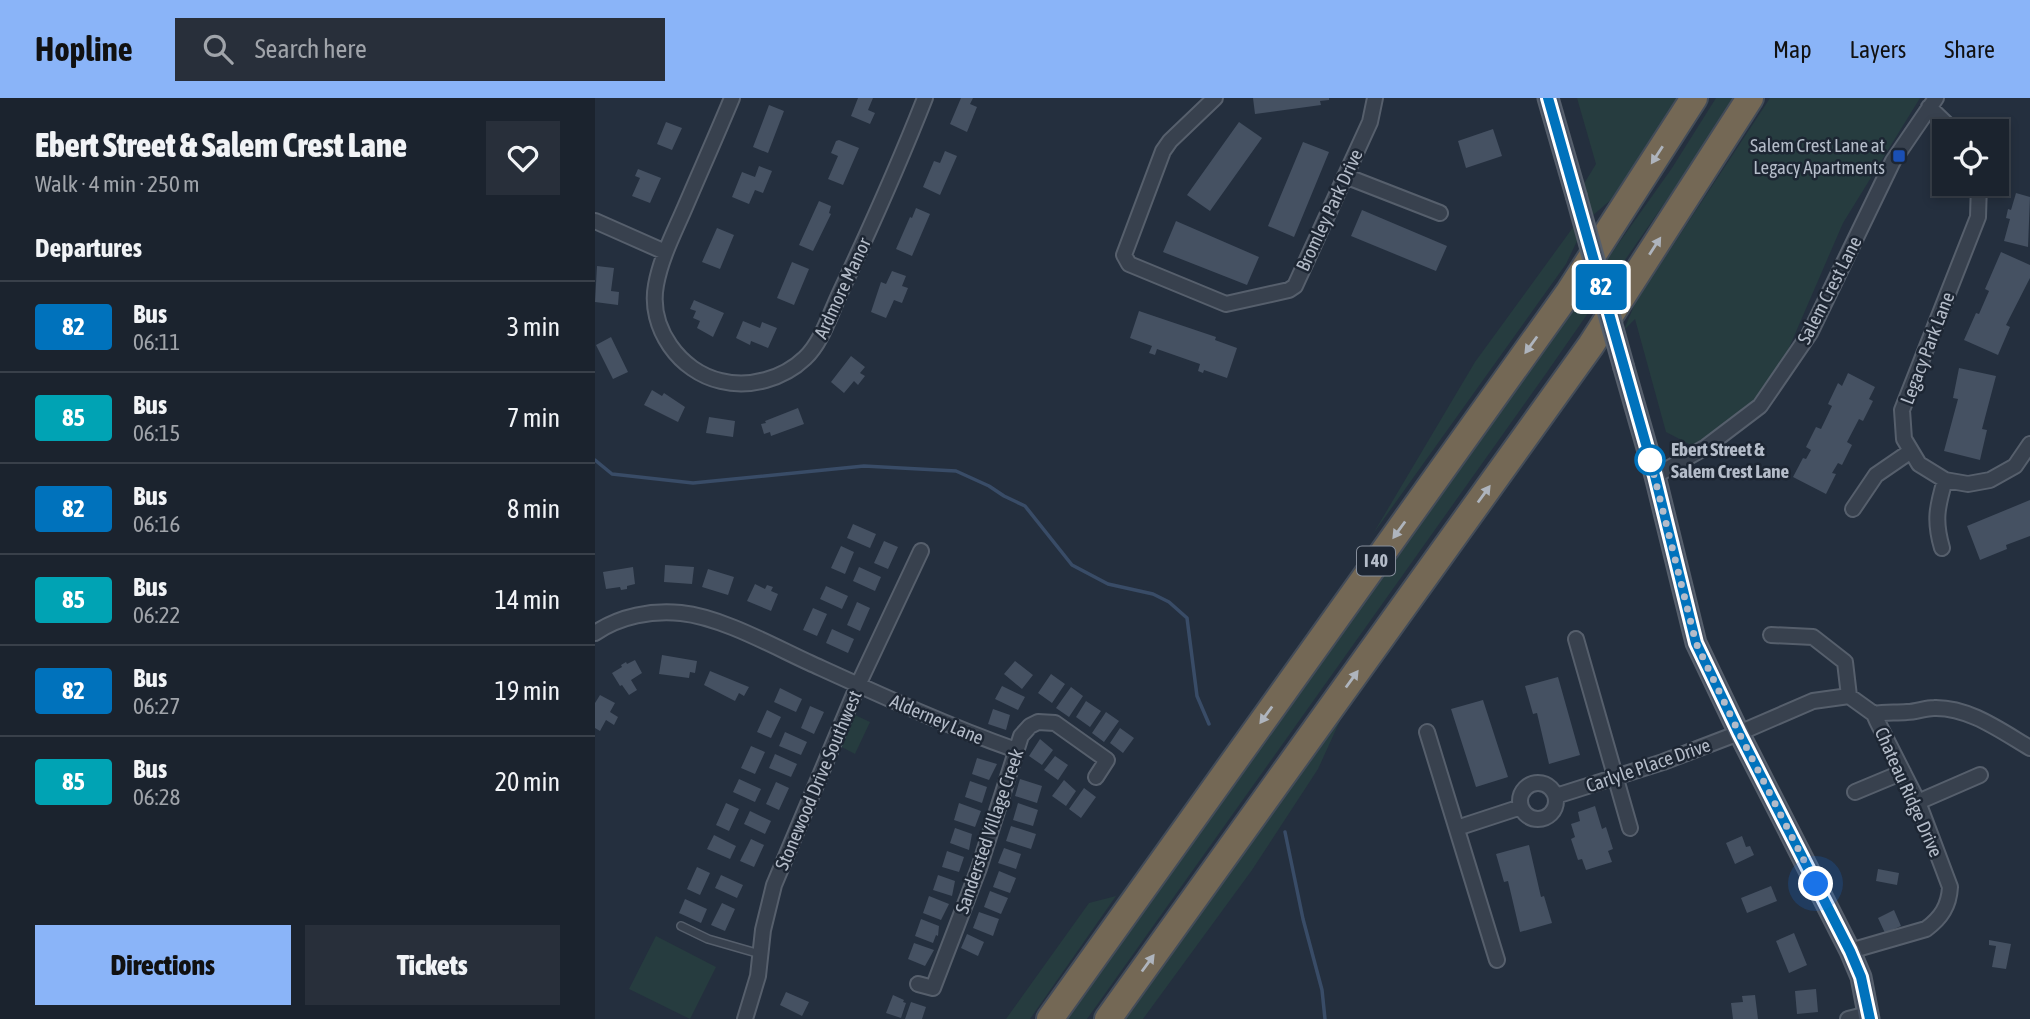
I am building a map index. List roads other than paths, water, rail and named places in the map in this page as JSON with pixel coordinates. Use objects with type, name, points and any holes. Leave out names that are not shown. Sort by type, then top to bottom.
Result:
[{"type":"highway","name":"I 40","points":[[1050,1019],[1569,292],[1694,98]]},
{"type":"highway","name":"I 40","points":[[1108,1019],[1591,345],[1749,98]]},
{"type":"main road","points":[[1548,98],[1655,476],[1696,643],[1850,951],[1861,977],[1869,1016]]},
{"type":"street","name":"Ardmore Manor","points":[[732,98],[666,252],[656,285],[658,313],[667,341],[676,355],[688,366],[714,380],[748,384],[765,381],[795,366],[818,341],[925,98]]},
{"type":"street","name":"Bromley Park Drive","points":[[1215,98],[1163,151],[1123,255],[1129,264],[1226,304],[1289,290],[1295,286],[1370,122],[1375,98]]},
{"type":"street","points":[[1932,103],[1945,119]]},
{"type":"street","name":"Salem Crest Lane","points":[[1655,476],[1706,447],[1760,406],[1810,333],[1893,162],[1932,103]]},
{"type":"street","points":[[1345,176],[1440,213]]},
{"type":"street","name":"Legacy Park Lane","points":[[1911,452],[1904,439],[1902,410],[1978,217],[1979,196]]},
{"type":"street","points":[[595,220],[666,252]]},
{"type":"street","points":[[1853,509],[1875,475],[1911,452],[1919,464],[1945,480],[1968,484],[1990,480],[2015,466],[2030,444]]},
{"type":"street","points":[[1942,548],[1936,528],[1937,507],[1945,480]]},
{"type":"street","name":"Stonewood Drive Southwest","points":[[745,1019],[758,976],[763,930],[774,885],[858,685],[921,551]]},
{"type":"street","name":"Alderney Lane","points":[[595,633],[619,620],[642,615],[664,612],[698,616],[771,645],[930,718],[1016,750]]},
{"type":"street","points":[[1739,733],[1813,701],[1849,696],[1845,662],[1823,643],[1813,637],[1771,635]]},
{"type":"street","points":[[1576,639],[1630,828]]},
{"type":"street","name":"Chateau Ridge Drive","points":[[1849,696],[1874,715],[1918,802],[1950,887],[1945,911],[1926,929],[1850,951]]},
{"type":"street","points":[[1874,715],[1934,708],[1947,710],[1974,716],[2030,748]]},
{"type":"street","name":"Sandersted Village Creek","points":[[918,984],[933,988],[979,868],[1021,736],[1038,722],[1055,723],[1107,760],[1095,777]]},
{"type":"street","points":[[1427,732],[1497,960]]},
{"type":"street","name":"Carlyle Place Drive","points":[[1556,796],[1663,762],[1739,733]]},
{"type":"street","points":[[1855,792],[1903,772]]},
{"type":"street","points":[[1918,802],[1980,775]]},
{"type":"street","points":[[1534,782],[1551,788],[1556,796],[1556,806],[1542,819],[1532,819],[1521,807],[1520,795],[1525,787],[1534,782]]},
{"type":"street","points":[[1457,828],[1521,807]]},
{"type":"street","points":[[1848,1019],[1869,1016]]},
{"type":"lane","points":[[681,926],[708,939],[760,954]]},
{"type":"waterway","points":[[595,460],[612,474],[693,483],[864,466],[956,471],[1025,506],[1072,565],[1108,584],[1153,594],[1169,602],[1187,618],[1197,696],[1209,724]]},
{"type":"waterway","points":[[1285,832],[1303,919],[1322,990],[1325,1019]]},
{"type":"place","name":"Salem Crest Lane at Legacy Apartments","points":[[1899,156]]},
{"type":"place","name":"Ebert Street & Salem Crest Lane","points":[[1650,460]]}]
